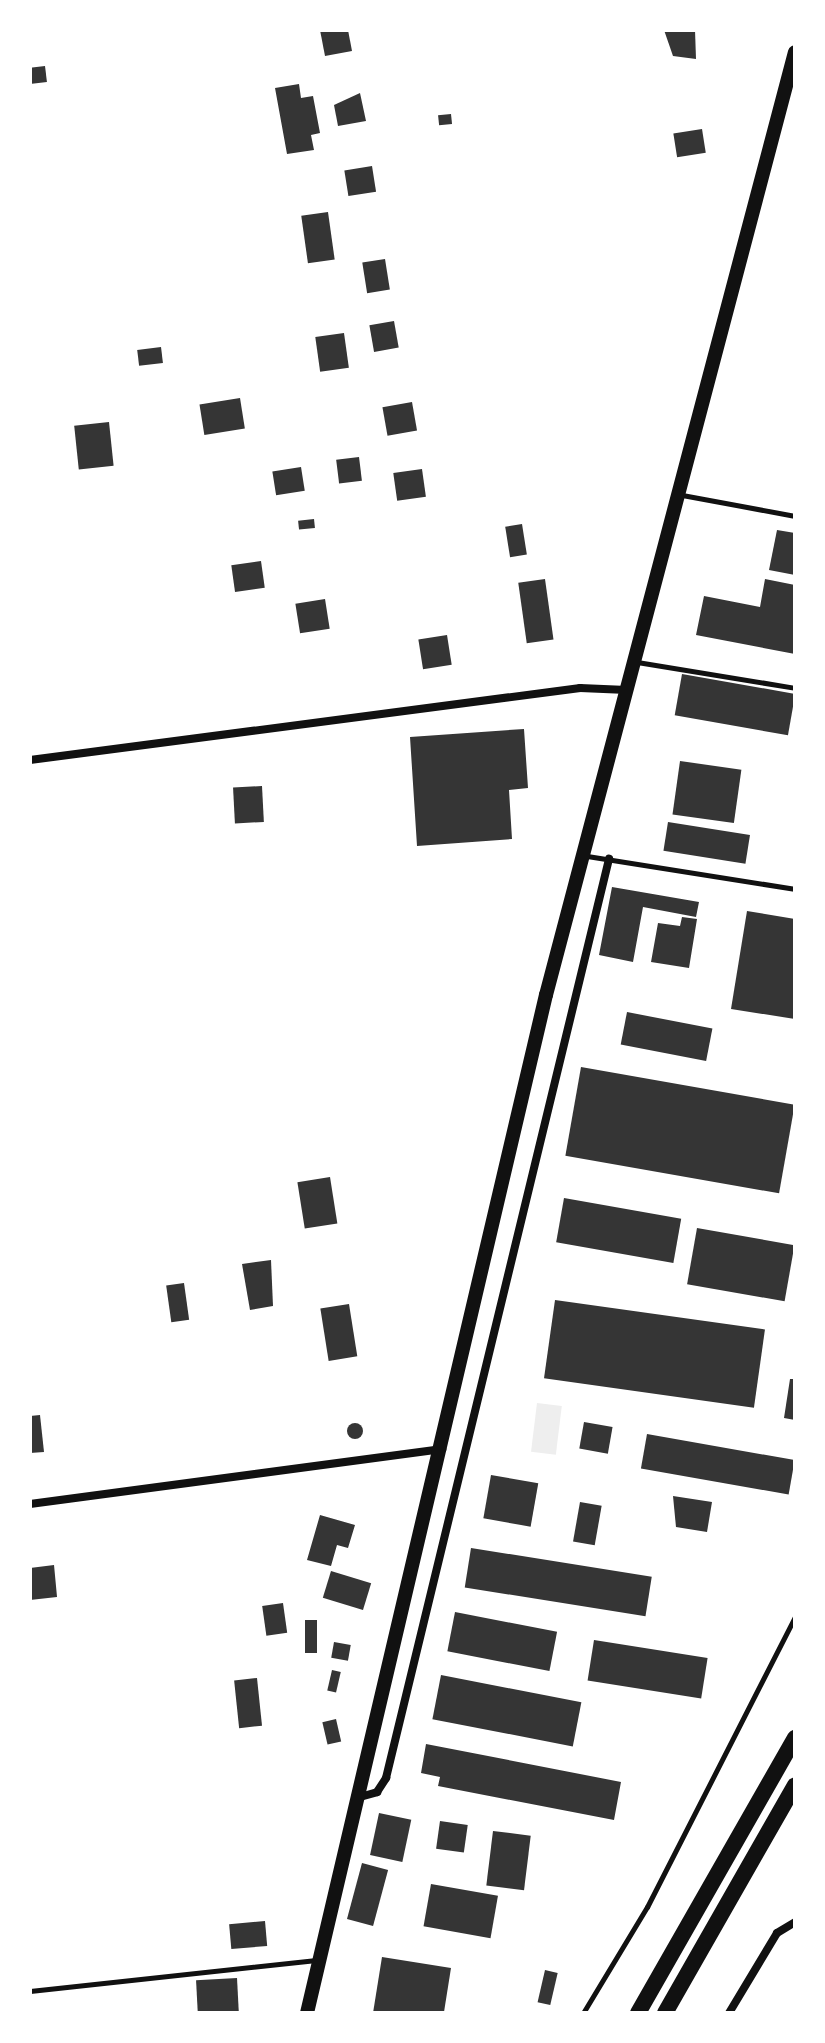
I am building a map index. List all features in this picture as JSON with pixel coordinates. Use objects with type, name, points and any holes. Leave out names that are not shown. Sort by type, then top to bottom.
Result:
[{"type":"highway","points":[[638,2013],[795,1738]]},
{"type":"highway","points":[[665,2013],[795,1785]]},
{"type":"main road","points":[[307,2013],[583,855],[681,495],[795,52]]},
{"type":"street","points":[[30,760],[580,688],[628,691]]},
{"type":"street","points":[[360,1797],[377,1792],[386,1778],[609,859]]},
{"type":"street","points":[[30,1504],[442,1449]]},
{"type":"street","points":[[729,2013],[777,1933],[795,1922]]},
{"type":"lane","points":[[681,495],[795,516]]},
{"type":"lane","points":[[636,661],[795,688]]},
{"type":"lane","points":[[583,855],[795,889]]},
{"type":"lane","points":[[583,2013],[647,1907],[795,1616]]},
{"type":"lane","points":[[30,1991],[321,1960]]},
{"type":"shaded area","points":[[537,1403],[562,1406],[556,1455],[531,1452]]},
{"type":"building","points":[[320,30],[348,30],[352,51],[325,56]]},
{"type":"building","points":[[664,30],[695,30],[696,59],[673,56]]},
{"type":"building","points":[[45,66],[47,82],[32,84],[30,68]]},
{"type":"building","points":[[299,84],[301,98],[313,96],[320,133],[311,135],[314,150],[287,154],[275,88]]},
{"type":"building","points":[[360,93],[366,121],[338,126],[334,105]]},
{"type":"building","points":[[451,114],[452,124],[439,125],[438,115]]},
{"type":"building","points":[[702,129],[706,153],[677,157],[673,134]]},
{"type":"building","points":[[372,166],[376,192],[348,196],[344,170]]},
{"type":"building","points":[[328,212],[335,260],[308,263],[301,216]]},
{"type":"building","points":[[385,259],[390,290],[367,293],[362,263]]},
{"type":"building","points":[[394,321],[399,348],[374,352],[369,325]]},
{"type":"building","points":[[344,333],[349,368],[320,372],[315,337]]},
{"type":"building","points":[[161,347],[163,363],[139,366],[137,350]]},
{"type":"building","points":[[240,398],[245,429],[204,435],[200,404]]},
{"type":"building","points":[[412,402],[417,431],[387,436],[382,407]]},
{"type":"building","points":[[109,422],[114,466],[79,469],[74,426]]},
{"type":"building","points":[[359,457],[362,481],[339,484],[336,460]]},
{"type":"building","points":[[301,467],[305,491],[276,495],[272,472]]},
{"type":"building","points":[[422,469],[426,497],[397,501],[393,473]]},
{"type":"building","points":[[314,519],[315,528],[299,530],[298,521]]},
{"type":"building","points":[[522,524],[527,555],[510,557],[505,527]]},
{"type":"building","points":[[777,530],[795,533],[795,575],[769,570]]},
{"type":"building","points":[[261,561],[265,588],[235,592],[231,565]]},
{"type":"building","points":[[545,579],[553,639],[527,643],[518,583]]},
{"type":"building","points":[[765,579],[795,585],[795,654],[696,635],[704,596],[760,607]]},
{"type":"building","points":[[325,599],[330,629],[300,633],[295,604]]},
{"type":"building","points":[[447,635],[452,665],[423,669],[418,640]]},
{"type":"building","points":[[682,674],[795,694],[788,735],[675,715]]},
{"type":"building","points":[[524,729],[528,788],[509,790],[512,839],[417,846],[410,737]]},
{"type":"building","points":[[680,761],[741,770],[734,823],[672,814]]},
{"type":"building","points":[[262,786],[264,822],[235,823],[233,788]]},
{"type":"building","points":[[668,822],[750,835],[745,864],[663,851]]},
{"type":"building","points":[[612,887],[699,902],[696,917],[643,907],[633,962],[599,955]]},
{"type":"building","points":[[747,911],[795,919],[795,1019],[731,1009]]},
{"type":"building","points":[[682,917],[697,919],[689,968],[651,962],[658,923],[680,926]]},
{"type":"building","points":[[627,1012],[712,1029],[706,1061],[621,1044]]},
{"type":"building","points":[[581,1067],[795,1105],[779,1193],[565,1156]]},
{"type":"building","points":[[330,1177],[337,1223],[305,1229],[297,1182]]},
{"type":"building","points":[[564,1198],[681,1219],[673,1263],[556,1242]]},
{"type":"building","points":[[697,1228],[794,1245],[785,1301],[687,1284]]},
{"type":"building","points":[[271,1260],[273,1306],[250,1310],[242,1264]]},
{"type":"building","points":[[184,1283],[189,1320],[171,1322],[166,1286]]},
{"type":"building","points":[[555,1300],[765,1330],[754,1408],[544,1378]]},
{"type":"building","points":[[349,1304],[357,1356],[329,1361],[320,1309]]},
{"type":"building","points":[[790,1379],[795,1379],[795,1420],[784,1418]]},
{"type":"building","points":[[40,1415],[44,1452],[30,1453],[30,1416]]},
{"type":"building","points":[[584,1422],[613,1427],[608,1454],[579,1449]]},
{"type":"building","points":[[352,1423],[358,1423],[363,1431],[361,1437],[352,1439],[347,1434],[347,1428]]},
{"type":"building","points":[[647,1434],[795,1460],[789,1495],[641,1468]]},
{"type":"building","points":[[491,1475],[538,1483],[531,1527],[483,1518]]},
{"type":"building","points":[[673,1496],[712,1502],[707,1532],[676,1527]]},
{"type":"building","points":[[580,1502],[602,1506],[595,1545],[573,1541]]},
{"type":"building","points":[[320,1515],[355,1525],[348,1548],[337,1545],[331,1566],[307,1560]]},
{"type":"building","points":[[471,1548],[652,1577],[645,1616],[465,1588]]},
{"type":"building","points":[[54,1565],[57,1597],[30,1600],[30,1568]]},
{"type":"building","points":[[331,1571],[371,1583],[363,1610],[323,1598]]},
{"type":"building","points":[[283,1603],[287,1633],[266,1636],[262,1606]]},
{"type":"building","points":[[455,1612],[557,1632],[549,1671],[447,1651]]},
{"type":"building","points":[[305,1620],[317,1620],[317,1653],[305,1653]]},
{"type":"building","points":[[594,1640],[708,1658],[701,1698],[588,1680]]},
{"type":"building","points":[[334,1642],[351,1645],[348,1661],[331,1658]]},
{"type":"building","points":[[332,1670],[341,1672],[336,1692],[327,1690]]},
{"type":"building","points":[[441,1675],[581,1702],[573,1746],[432,1719]]},
{"type":"building","points":[[257,1678],[262,1726],[239,1728],[234,1680]]},
{"type":"building","points":[[336,1719],[341,1741],[328,1745],[322,1722]]},
{"type":"building","points":[[426,1744],[621,1782],[614,1820],[438,1786],[440,1777],[421,1773]]},
{"type":"building","points":[[379,1813],[411,1820],[402,1862],[370,1855]]},
{"type":"building","points":[[440,1821],[468,1825],[464,1853],[436,1849]]},
{"type":"building","points":[[493,1831],[531,1836],[524,1890],[486,1886]]},
{"type":"building","points":[[362,1863],[388,1870],[373,1926],[347,1919]]},
{"type":"building","points":[[431,1884],[498,1896],[491,1938],[424,1926]]},
{"type":"building","points":[[265,1921],[267,1946],[231,1949],[229,1924]]},
{"type":"building","points":[[382,1957],[451,1968],[444,2012],[373,2013]]},
{"type":"building","points":[[545,1970],[558,1973],[550,2005],[538,2002]]},
{"type":"building","points":[[237,1978],[239,2013],[198,2013],[196,1980]]}]
